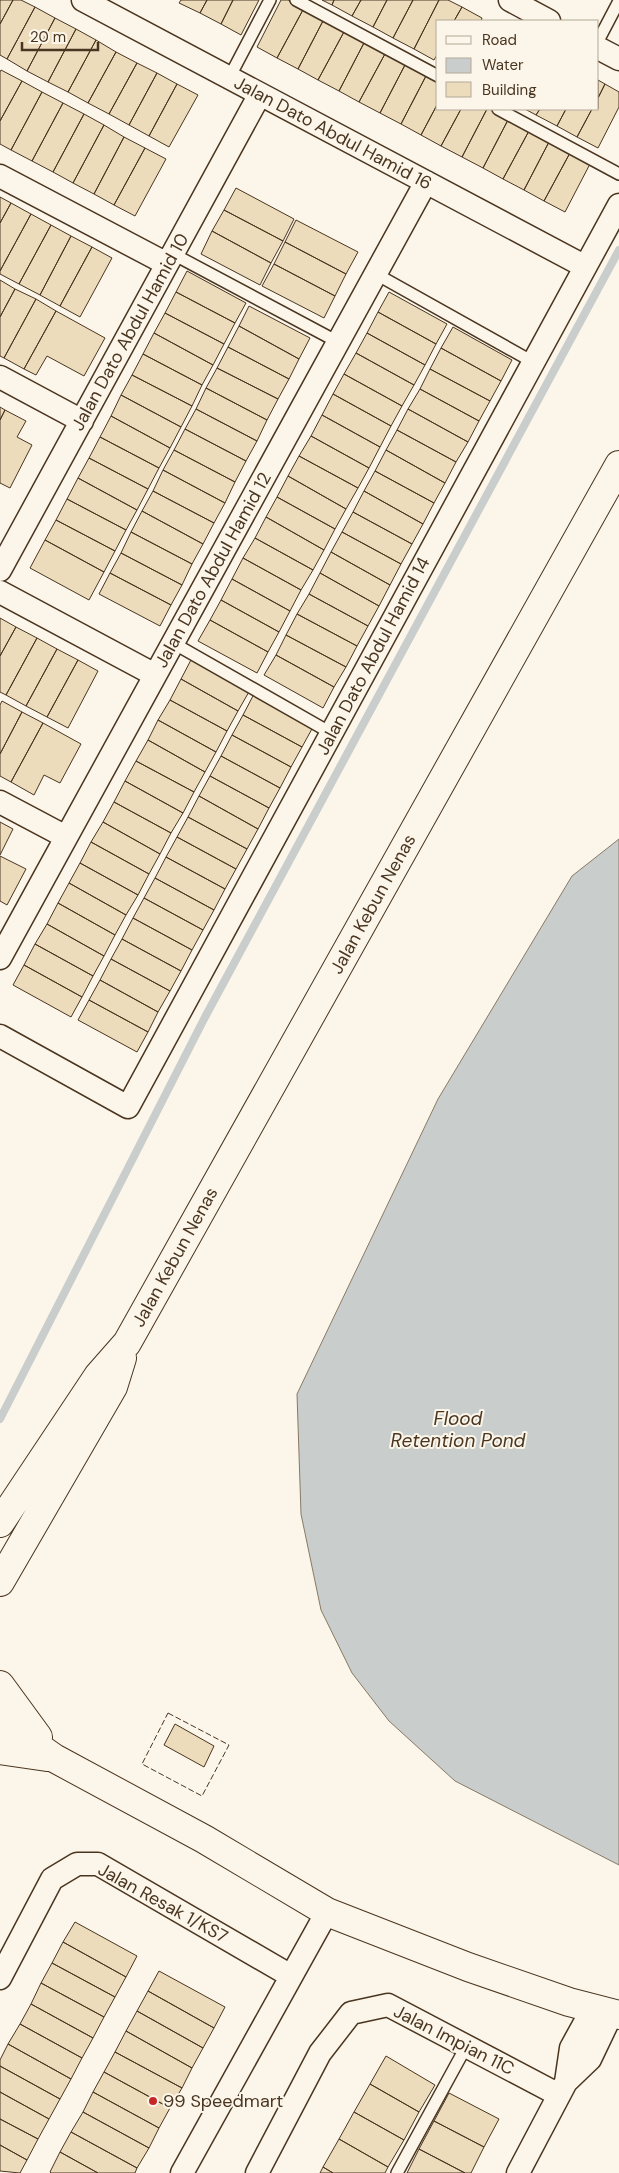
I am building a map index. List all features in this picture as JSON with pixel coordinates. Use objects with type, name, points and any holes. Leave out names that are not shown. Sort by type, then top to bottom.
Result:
[{"type":"street","name":"Jalan Dato Abdul Hamid 16","points":[[83,0],[584,266]]},
{"type":"street","points":[[510,0],[547,20]]},
{"type":"street","points":[[599,49],[619,59]]},
{"type":"street","name":"Jalan Dato Abdul Hamid 10","points":[[0,570],[260,94]]},
{"type":"street","points":[[0,176],[170,259]]},
{"type":"street","name":"Jalan Dato Abdul Hamid 12","points":[[0,958],[426,182]]},
{"type":"street","name":"Jalan Dato Abdul Hamid 14","points":[[0,1036],[128,1107],[584,266],[619,205]]},
{"type":"street","points":[[0,377],[82,421]]},
{"type":"street","name":"Jalan Kebun Nenas","points":[[0,1523],[98,1376],[127,1342],[619,465]]},
{"type":"street","points":[[0,592],[155,675]]},
{"type":"street","points":[[0,802],[66,837]]},
{"type":"street","name":"Jalan Kebun Nenas","points":[[0,1582],[113,1387],[127,1342]]},
{"type":"street","points":[[0,1685],[54,1758]]},
{"type":"street","points":[[0,1720],[54,1758],[204,1839],[327,1912],[468,1967],[569,2002],[608,2012],[590,2059],[563,2089],[518,2173]]},
{"type":"street","points":[[0,1738],[54,1758]]},
{"type":"street","points":[[0,1750],[54,1758]]},
{"type":"street","name":"Jalan Resak 1/KS7","points":[[0,1978],[52,1879],[77,1864],[98,1864],[290,1976]]},
{"type":"street","points":[[182,2173],[327,1912]]},
{"type":"street","name":"Jalan Impian 11C","points":[[257,2173],[320,2053],[350,2013],[388,2005],[467,2045],[563,2089]]},
{"type":"lane","points":[[229,78],[270,0]]},
{"type":"lane","points":[[296,0],[436,75]]},
{"type":"lane","points":[[599,39],[619,2]]},
{"type":"lane","points":[[500,110],[619,174]]},
{"type":"lane","points":[[170,259],[338,342]]},
{"type":"lane","points":[[376,274],[532,362]]},
{"type":"lane","points":[[173,643],[332,732]]},
{"type":"lane","points":[[397,2173],[467,2045]]},
{"type":"water","name":"Flood Retention Pond","points":[[619,839],[619,1865],[455,1781],[389,1721],[352,1673],[321,1610],[301,1514],[297,1394],[438,1099],[572,876]]},
{"type":"building","points":[[0,0],[13,0],[0,24]]},
{"type":"building","points":[[13,0],[21,0],[35,7],[7,59],[0,55],[0,24]]},
{"type":"building","points":[[181,0],[207,0],[200,13],[179,3]]},
{"type":"building","points":[[207,0],[233,0],[221,24],[200,13]]},
{"type":"building","points":[[233,0],[259,0],[241,35],[221,24]]},
{"type":"building","points":[[281,0],[288,0],[304,8],[277,58],[257,47]]},
{"type":"building","points":[[322,0],[334,0],[332,5]]},
{"type":"building","points":[[334,0],[361,0],[352,16],[332,5]]},
{"type":"building","points":[[361,0],[387,0],[373,27],[352,16]]},
{"type":"building","points":[[387,0],[413,0],[393,38],[373,27]]},
{"type":"building","points":[[413,0],[439,0],[414,49],[393,38]]},
{"type":"building","points":[[439,0],[448,0],[462,7],[455,20],[436,20],[436,56],[434,60],[414,49]]},
{"type":"building","points":[[35,7],[55,18],[27,71],[7,59]]},
{"type":"building","points":[[462,7],[482,18],[481,20],[455,20]]},
{"type":"building","points":[[304,8],[324,19],[298,69],[277,58]]},
{"type":"building","points":[[55,18],[76,29],[48,82],[27,71]]},
{"type":"building","points":[[324,19],[345,30],[318,80],[298,69]]},
{"type":"building","points":[[76,29],[96,40],[68,92],[48,82]]},
{"type":"building","points":[[345,30],[365,41],[339,91],[318,80]]},
{"type":"building","points":[[96,40],[116,52],[88,103],[68,92]]},
{"type":"building","points":[[365,41],[386,52],[359,102],[339,91]]},
{"type":"building","points":[[116,52],[137,63],[109,114],[88,103]]},
{"type":"building","points":[[386,52],[406,63],[380,113],[359,102]]},
{"type":"building","points":[[137,63],[157,73],[129,125],[109,114]]},
{"type":"building","points":[[406,63],[427,74],[401,124],[380,113]]},
{"type":"building","points":[[1,70],[22,81],[0,121],[0,72]]},
{"type":"building","points":[[157,73],[177,84],[149,136],[129,125]]},
{"type":"building","points":[[427,74],[436,79],[436,107],[421,135],[401,124]]},
{"type":"building","points":[[22,81],[42,92],[11,150],[0,144],[0,121]]},
{"type":"building","points":[[599,81],[605,84],[599,96]]},
{"type":"building","points":[[177,84],[198,95],[169,147],[149,136]]},
{"type":"building","points":[[605,84],[619,92],[619,107],[598,148],[577,137],[591,110],[599,110],[599,96]]},
{"type":"building","points":[[42,92],[63,103],[32,161],[11,150]]},
{"type":"building","points":[[63,103],[84,114],[53,172],[32,161]]},
{"type":"building","points":[[436,107],[436,110],[460,110],[441,146],[421,135]]},
{"type":"building","points":[[460,110],[486,110],[462,157],[441,146]]},
{"type":"building","points":[[486,110],[494,110],[509,118],[483,168],[462,157]]},
{"type":"building","points":[[527,110],[539,110],[536,115]]},
{"type":"building","points":[[539,110],[565,110],[557,126],[536,115]]},
{"type":"building","points":[[565,110],[591,110],[577,137],[557,126]]},
{"type":"building","points":[[84,114],[104,125],[73,183],[53,172]]},
{"type":"building","points":[[509,118],[530,129],[503,179],[483,168]]},
{"type":"building","points":[[104,125],[124,137],[94,194],[73,183]]},
{"type":"building","points":[[530,129],[550,140],[524,190],[503,179]]},
{"type":"building","points":[[124,137],[145,148],[114,205],[94,194]]},
{"type":"building","points":[[550,140],[571,151],[544,201],[524,190]]},
{"type":"building","points":[[145,148],[166,159],[135,216],[114,205]]},
{"type":"building","points":[[571,151],[591,162],[565,212],[544,201]]},
{"type":"building","points":[[236,188],[294,219],[283,241],[224,210]]},
{"type":"building","points":[[0,197],[11,203],[0,223]]},
{"type":"building","points":[[11,203],[31,214],[0,271],[0,223]]},
{"type":"building","points":[[224,210],[283,241],[271,263],[212,231]]},
{"type":"building","points":[[31,214],[51,225],[19,284],[0,274],[0,271]]},
{"type":"building","points":[[296,220],[358,252],[346,274],[285,242]]},
{"type":"building","points":[[51,225],[71,236],[40,295],[19,284]]},
{"type":"building","points":[[212,231],[271,263],[260,285],[201,254]]},
{"type":"building","points":[[71,236],[92,247],[60,306],[40,295]]},
{"type":"building","points":[[285,242],[346,274],[335,296],[274,264]]},
{"type":"building","points":[[92,247],[112,258],[80,317],[60,306]]},
{"type":"building","points":[[274,264],[335,296],[324,318],[262,286]]},
{"type":"building","points":[[187,271],[246,303],[235,323],[176,292]]},
{"type":"building","points":[[0,280],[15,289],[0,317]]},
{"type":"building","points":[[15,289],[36,299],[4,358],[0,356],[0,317]]},
{"type":"building","points":[[176,292],[235,323],[224,344],[165,313]]},
{"type":"building","points":[[389,292],[447,324],[436,344],[378,312]]},
{"type":"building","points":[[36,299],[56,311],[24,369],[4,358]]},
{"type":"building","points":[[249,306],[310,338],[299,359],[239,326]]},
{"type":"building","points":[[56,311],[105,338],[84,376],[47,356],[36,375],[24,369]]},
{"type":"building","points":[[378,312],[436,344],[425,365],[367,333]]},
{"type":"building","points":[[165,313],[224,344],[213,365],[154,333]]},
{"type":"building","points":[[239,326],[299,359],[289,379],[228,347]]},
{"type":"building","points":[[453,327],[512,360],[501,381],[441,348]]},
{"type":"building","points":[[154,333],[213,365],[202,385],[143,354]]},
{"type":"building","points":[[367,333],[425,365],[414,385],[356,353]]},
{"type":"building","points":[[228,347],[289,379],[278,399],[217,368]]},
{"type":"building","points":[[441,348],[501,381],[490,401],[430,369]]},
{"type":"building","points":[[356,353],[414,385],[402,406],[344,374]]},
{"type":"building","points":[[143,354],[202,385],[192,406],[132,375]]},
{"type":"building","points":[[217,368],[278,399],[267,420],[206,388]]},
{"type":"building","points":[[430,369],[490,401],[479,421],[420,389]]},
{"type":"building","points":[[344,374],[402,406],[391,426],[333,394]]},
{"type":"building","points":[[132,375],[192,406],[181,427],[121,395]]},
{"type":"building","points":[[206,388],[267,420],[257,441],[196,409]]},
{"type":"building","points":[[420,389],[479,421],[468,442],[408,409]]},
{"type":"building","points":[[333,394],[391,426],[380,447],[322,415]]},
{"type":"building","points":[[121,395],[181,427],[170,448],[111,416]]},
{"type":"building","points":[[0,407],[5,410],[0,420]]},
{"type":"building","points":[[196,409],[257,441],[246,461],[185,429]]},
{"type":"building","points":[[408,409],[468,442],[456,462],[397,430]]},
{"type":"building","points":[[5,410],[26,421],[17,437],[32,445],[10,488],[0,483],[0,420]]},
{"type":"building","points":[[322,415],[380,447],[369,468],[311,436]]},
{"type":"building","points":[[111,416],[170,448],[159,468],[100,437]]},
{"type":"building","points":[[185,429],[246,461],[235,482],[174,450]]},
{"type":"building","points":[[397,430],[456,462],[445,483],[386,450]]},
{"type":"building","points":[[311,436],[369,468],[358,488],[299,456]]},
{"type":"building","points":[[100,437],[159,468],[148,489],[89,458]]},
{"type":"building","points":[[174,450],[235,482],[225,503],[163,470]]},
{"type":"building","points":[[386,450],[445,483],[434,503],[375,471]]},
{"type":"building","points":[[299,456],[358,488],[346,509],[288,476]]},
{"type":"building","points":[[89,458],[148,489],[137,510],[78,478]]},
{"type":"building","points":[[163,470],[225,503],[214,523],[153,491]]},
{"type":"building","points":[[375,471],[434,503],[423,524],[364,491]]},
{"type":"building","points":[[288,476],[346,509],[335,529],[277,497]]},
{"type":"building","points":[[78,478],[137,510],[126,530],[67,499]]},
{"type":"building","points":[[153,491],[214,523],[203,544],[142,511]]},
{"type":"building","points":[[364,491],[423,524],[412,544],[353,512]]},
{"type":"building","points":[[277,497],[335,529],[324,550],[266,517]]},
{"type":"building","points":[[67,499],[126,530],[115,551],[56,520]]},
{"type":"building","points":[[142,511],[203,544],[192,564],[131,532]]},
{"type":"building","points":[[353,512],[412,544],[401,564],[342,532]]},
{"type":"building","points":[[266,517],[324,550],[313,570],[255,538]]},
{"type":"building","points":[[56,520],[115,551],[104,572],[45,540]]},
{"type":"building","points":[[131,532],[192,564],[182,585],[121,553]]},
{"type":"building","points":[[342,532],[401,564],[390,585],[331,552]]},
{"type":"building","points":[[255,538],[313,570],[301,590],[243,558]]},
{"type":"building","points":[[45,540],[104,572],[89,600],[30,568]]},
{"type":"building","points":[[331,552],[390,585],[379,606],[320,573]]},
{"type":"building","points":[[121,553],[182,585],[171,605],[110,573]]},
{"type":"building","points":[[243,558],[301,590],[290,611],[232,579]]},
{"type":"building","points":[[110,573],[171,605],[160,626],[99,594]]},
{"type":"building","points":[[320,573],[379,606],[368,626],[309,594]]},
{"type":"building","points":[[232,579],[290,611],[279,632],[221,600]]},
{"type":"building","points":[[309,594],[368,626],[357,646],[297,614]]},
{"type":"building","points":[[221,600],[279,632],[268,652],[210,620]]},
{"type":"building","points":[[297,614],[357,646],[346,667],[286,635]]},
{"type":"building","points":[[0,618],[16,627],[0,656]]},
{"type":"building","points":[[210,620],[268,652],[257,673],[198,641]]},
{"type":"building","points":[[16,627],[37,638],[6,695],[0,692],[0,656]]},
{"type":"building","points":[[286,635],[346,667],[334,687],[276,655]]},
{"type":"building","points":[[37,638],[57,649],[26,706],[6,695]]},
{"type":"building","points":[[57,649],[78,660],[47,717],[26,706]]},
{"type":"building","points":[[276,655],[334,687],[323,708],[264,675]]},
{"type":"building","points":[[192,658],[250,690],[238,711],[181,679]]},
{"type":"building","points":[[78,660],[98,671],[68,728],[47,717]]},
{"type":"building","points":[[181,679],[238,711],[227,731],[170,700]]},
{"type":"building","points":[[254,694],[313,727],[302,747],[243,715]]},
{"type":"building","points":[[170,700],[227,731],[216,752],[158,720]]},
{"type":"building","points":[[2,701],[22,712],[0,754],[0,705]]},
{"type":"building","points":[[22,712],[43,723],[11,782],[0,776],[0,754]]},
{"type":"building","points":[[243,715],[302,747],[291,767],[232,735]]},
{"type":"building","points":[[158,720],[216,752],[205,772],[148,740]]},
{"type":"building","points":[[43,723],[81,744],[60,783],[44,775],[34,795],[11,782]]},
{"type":"building","points":[[232,735],[291,767],[280,788],[221,756]]},
{"type":"building","points":[[148,740],[205,772],[194,792],[136,761]]},
{"type":"building","points":[[221,756],[280,788],[269,808],[210,776]]},
{"type":"building","points":[[136,761],[194,792],[183,813],[125,781]]},
{"type":"building","points":[[210,776],[269,808],[258,829],[199,796]]},
{"type":"building","points":[[125,781],[183,813],[171,833],[114,802]]},
{"type":"building","points":[[199,796],[258,829],[247,849],[188,817]]},
{"type":"building","points":[[114,802],[171,833],[160,854],[103,822]]},
{"type":"building","points":[[188,817],[247,849],[236,869],[177,837]]},
{"type":"building","points":[[0,822],[13,829],[0,855]]},
{"type":"building","points":[[103,822],[160,854],[149,874],[91,842]]},
{"type":"building","points":[[177,837],[236,869],[225,889],[166,857]]},
{"type":"building","points":[[91,842],[149,874],[138,895],[80,863]]},
{"type":"building","points":[[0,856],[26,869],[7,905],[0,901]]},
{"type":"building","points":[[166,857],[225,889],[214,910],[155,878]]},
{"type":"building","points":[[80,863],[138,895],[126,915],[69,883]]},
{"type":"building","points":[[155,878],[214,910],[203,930],[144,898]]},
{"type":"building","points":[[69,883],[126,915],[115,935],[58,903]]},
{"type":"building","points":[[144,898],[203,930],[192,950],[133,918]]},
{"type":"building","points":[[58,903],[115,935],[104,956],[47,924]]},
{"type":"building","points":[[133,918],[192,950],[181,971],[122,939]]},
{"type":"building","points":[[47,924],[104,956],[93,976],[35,944]]},
{"type":"building","points":[[122,939],[181,971],[170,991],[111,959]]},
{"type":"building","points":[[35,944],[93,976],[82,997],[24,965]]},
{"type":"building","points":[[111,959],[170,991],[158,1012],[100,980]]},
{"type":"building","points":[[24,965],[82,997],[71,1017],[13,985]]},
{"type":"building","points":[[100,980],[158,1012],[148,1032],[89,1000]]},
{"type":"building","points":[[89,1000],[148,1032],[137,1052],[78,1020]]},
{"type":"building","points":[[175,1724],[214,1746],[204,1767],[164,1745]]},
{"type":"building","points":[[75,1922],[137,1956],[126,1977],[63,1942]]},
{"type":"building","points":[[63,1942],[126,1977],[115,1997],[52,1963]]},
{"type":"building","points":[[52,1963],[115,1997],[104,2017],[41,1983]]},
{"type":"building","points":[[159,1971],[225,2007],[214,2028],[148,1991]]},
{"type":"building","points":[[41,1983],[104,2017],[93,2038],[31,2004]]},
{"type":"building","points":[[148,1991],[214,2028],[203,2048],[137,2011]]},
{"type":"building","points":[[31,2004],[93,2038],[82,2058],[20,2024]]},
{"type":"building","points":[[137,2011],[203,2048],[192,2068],[126,2031]]},
{"type":"building","points":[[20,2024],[82,2058],[71,2079],[8,2044]]},
{"type":"building","points":[[126,2031],[192,2068],[182,2088],[115,2052]]},
{"type":"building","points":[[8,2044],[71,2079],[60,2099],[0,2066],[0,2060]]},
{"type":"building","points":[[115,2052],[182,2088],[170,2108],[104,2072]]},
{"type":"building","points":[[386,2056],[435,2085],[419,2112],[370,2084]]},
{"type":"building","points":[[0,2066],[60,2099],[49,2119],[0,2092]]},
{"type":"building","points":[[104,2072],[170,2108],[159,2128],[93,2092]]},
{"type":"building","points":[[370,2084],[419,2112],[404,2140],[354,2112]]},
{"type":"building","points":[[0,2092],[49,2119],[38,2139],[0,2119]]},
{"type":"building","points":[[93,2092],[159,2128],[149,2148],[83,2112]]},
{"type":"building","points":[[449,2093],[499,2119],[484,2147],[434,2121]]},
{"type":"building","points":[[83,2112],[149,2148],[137,2168],[71,2132]]},
{"type":"building","points":[[354,2112],[404,2140],[388,2167],[339,2139]]},
{"type":"building","points":[[0,2119],[38,2139],[27,2160],[0,2145]]},
{"type":"building","points":[[434,2121],[484,2147],[471,2173],[465,2173],[419,2149]]},
{"type":"building","points":[[71,2132],[137,2168],[135,2173],[98,2173],[60,2152]]},
{"type":"building","points":[[339,2139],[388,2167],[385,2173],[333,2173],[323,2167]]},
{"type":"building","points":[[0,2145],[27,2160],[20,2173],[0,2171]]},
{"type":"building","points":[[419,2149],[465,2173],[407,2173]]},
{"type":"building","points":[[60,2152],[98,2173],[51,2173]]},
{"type":"building","points":[[323,2167],[333,2173],[320,2173]]},
{"type":"waterway","points":[[0,1419],[204,1019],[619,250]]},
{"type":"fence","points":[[168,1713],[229,1745],[202,1796],[142,1764],[168,1713]]},
{"type":"place","name":"99 Speedmart","points":[[153,2101]]}]
